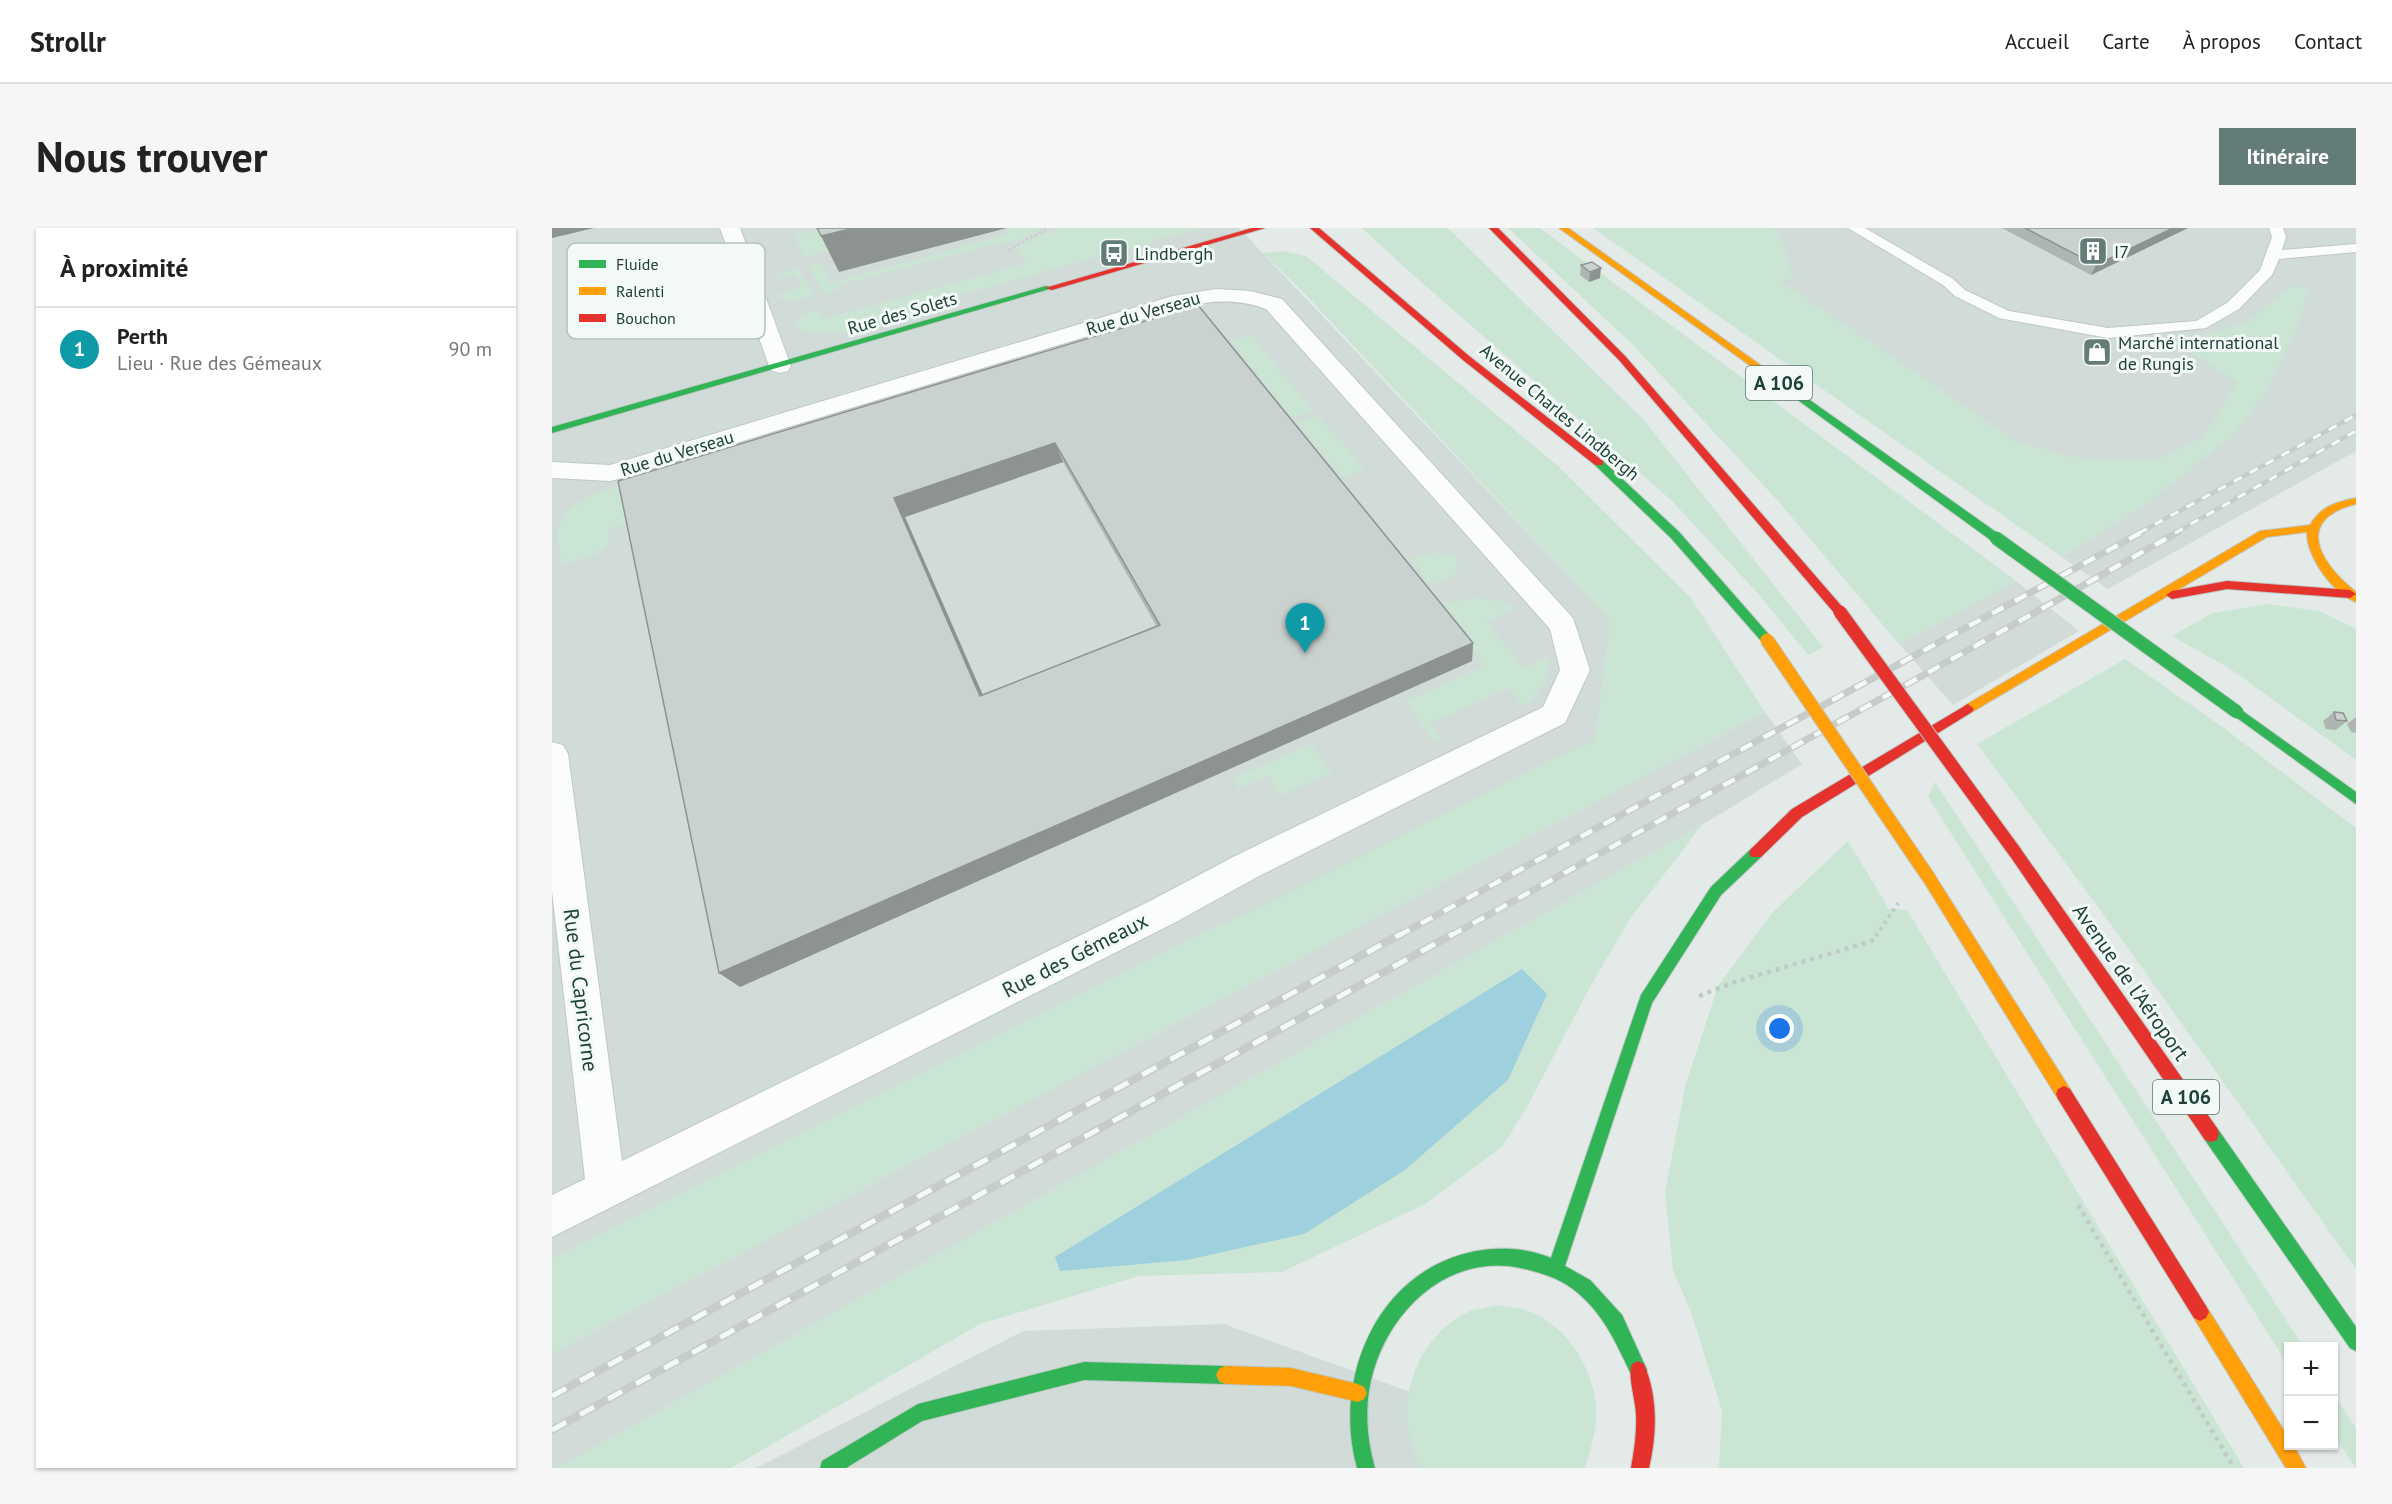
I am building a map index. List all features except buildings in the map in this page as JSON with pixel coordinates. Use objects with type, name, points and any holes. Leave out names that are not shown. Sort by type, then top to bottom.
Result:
[{"type":"main road","name":"Rue des Solets","points":[[552,430],[1261,228]]},
{"type":"main road","name":"Avenue Charles Lindbergh","points":[[1314,228],[1466,358],[1591,456],[1675,535],[1767,640],[1929,878],[2297,1468]]},
{"type":"main road","name":"Avenue de l'Aéroport","points":[[1493,228],[1622,358],[1840,612],[2015,852],[2356,1342]]},
{"type":"main road","name":"A 106","points":[[1563,228],[2356,799]]},
{"type":"main road","points":[[2353,596],[2325,571],[2312,548],[2312,528],[2322,513],[2340,504],[2356,501]]},
{"type":"main road","points":[[1556,1267],[1646,1000],[1716,891],[1797,813],[2053,657],[2156,598],[2215,560],[2264,534],[2312,528]]},
{"type":"main road","points":[[2156,598],[2227,585],[2288,588],[2353,596]]},
{"type":"main road","points":[[1366,1468],[1359,1450],[1358,1393],[1371,1344],[1396,1302],[1431,1272],[1471,1257],[1514,1254],[1556,1267],[1595,1295],[1625,1335],[1643,1386],[1646,1442],[1640,1468]]},
{"type":"main road","points":[[829,1468],[918,1413],[1084,1371],[1291,1377],[1358,1393]]},
{"type":"street","points":[[730,228],[735,243]]},
{"type":"street","name":"Rue du Verseau","points":[[552,470],[611,473],[1181,301],[1225,293],[1259,298],[1274,304],[1563,625],[1575,670]]},
{"type":"street","points":[[765,325],[780,366]]},
{"type":"street","name":"Rue des Gémeaux","points":[[552,1217],[1164,911],[1247,866],[1554,716],[1575,670]]},
{"type":"street","name":"Rue du Capricorne","points":[[552,754],[606,1189]]},
{"type":"lane","points":[[1855,228],[1948,282],[1960,293],[2005,315],[2108,333],[2200,325],[2234,306],[2267,272],[2278,233]]},
{"type":"lane","points":[[2273,255],[2356,248]]},
{"type":"path","points":[[1009,250],[1048,228]]},
{"type":"path","points":[[1699,996],[1732,983],[1872,941],[1898,903]]},
{"type":"shaded area","points":[[552,228],[1239,228],[1707,722],[552,1293]]},
{"type":"shaded area","name":"Marché international de Rungis","points":[[1660,228],[2356,228],[2356,451],[2108,589],[2062,557],[2150,501],[2104,504]]},
{"type":"shaded area","points":[[2016,581],[2079,631],[1953,705],[1899,644]]},
{"type":"shaded area","points":[[1765,712],[1802,764],[1702,825],[558,1468],[552,1468],[552,1353]]},
{"type":"shaded area","points":[[1224,1324],[1490,1421],[1509,1468],[756,1468],[1023,1331]]},
{"type":"green space","points":[[826,228],[829,250],[805,257],[794,236]]},
{"type":"green space","points":[[1008,228],[1041,228],[1014,243],[1011,240],[838,285],[839,289],[824,294],[809,266],[820,263],[830,283],[1005,235]]},
{"type":"green space","points":[[1058,228],[1211,228],[1189,231],[936,302],[922,314],[895,322],[857,330],[820,333],[805,330],[796,325],[802,316],[818,309],[824,319],[1027,263],[1016,247]]},
{"type":"green space","points":[[1362,228],[1447,228],[1455,235],[1644,420],[1823,647],[1808,655],[1761,597],[1671,500]]},
{"type":"green space","points":[[1508,228],[1540,228],[2016,581],[1899,644],[1779,502],[1632,344]]},
{"type":"green space","points":[[1593,228],[1774,228],[1784,244],[1790,268],[1796,274],[1782,282],[2016,441],[2065,456],[2110,461],[2157,460],[2203,438],[2238,382],[2175,343],[2247,322],[2291,286],[2308,288],[2299,323],[2264,395],[2232,436],[2150,501],[2062,557]]},
{"type":"green space","points":[[1283,251],[1306,256],[1559,467],[1691,598],[1765,712],[552,1353],[552,1259],[735,1165],[1194,937],[1254,910],[1555,758],[1595,741],[1610,620],[1305,294],[1263,253]]},
{"type":"green space","points":[[798,268],[813,296],[795,300],[779,298],[777,295],[801,287],[796,274],[780,278],[777,274]]},
{"type":"green space","points":[[1251,335],[1313,411],[1292,418],[1231,341]]},
{"type":"green space","points":[[1319,416],[1364,469],[1343,478],[1297,423]]},
{"type":"green space","points":[[624,484],[631,523],[608,530],[609,544],[594,556],[562,564],[558,531],[566,513],[584,500]]},
{"type":"green space","points":[[1433,553],[1452,554],[1456,558],[1458,570],[1454,575],[1431,586],[1410,559]]},
{"type":"green space","points":[[1474,598],[1499,601],[1514,608],[1487,622],[1524,668],[1548,658],[1546,680],[1524,707],[1507,688],[1430,724],[1443,743],[1441,744],[1431,738],[1405,701],[1485,666],[1457,630],[1459,621],[1445,604]]},
{"type":"green space","points":[[2267,604],[2319,611],[2356,629],[2356,760],[2229,668],[2172,636],[2213,613]]},
{"type":"green space","points":[[2125,659],[2224,728],[2356,828],[2356,1269],[2118,934],[1977,744]]},
{"type":"green space","points":[[1311,744],[1332,772],[1279,796],[1268,776],[1238,789],[1233,778]]},
{"type":"green space","points":[[1935,782],[2300,1342],[2284,1342],[2284,1359],[1928,797]]},
{"type":"green space","points":[[1702,825],[1630,919],[1591,985],[1527,1107],[1502,1147],[1425,1204],[1282,1272],[1139,1276],[980,1324],[731,1468],[558,1468]]},
{"type":"green space","points":[[1848,841],[1889,909],[1907,910],[2244,1468],[1719,1468],[1722,1411],[1691,1312],[1673,1270],[1665,1192],[1686,1083],[1718,986],[1773,912]]},
{"type":"green space","points":[[1497,1305],[1525,1310],[1552,1324],[1574,1347],[1582,1361],[1589,1375],[1596,1405],[1594,1437],[1585,1468],[1421,1468],[1418,1464],[1409,1433],[1407,1412],[1412,1378],[1419,1362],[1439,1333],[1451,1322],[1470,1311]]},
{"type":"green space","points":[[2338,1400],[2356,1428],[2356,1468],[2338,1442]]},
{"type":"water","points":[[1522,969],[1547,994],[1508,1080],[1405,1170],[1304,1234],[1187,1260],[1060,1271],[1055,1257]]},
{"type":"railway","points":[[2139,533],[2356,415]]},
{"type":"railway","points":[[2175,533],[2356,431]]},
{"type":"railway","points":[[1398,936],[2142,532]]},
{"type":"railway","points":[[1450,936],[2178,532]]},
{"type":"railway","points":[[552,1396],[1401,934]]},
{"type":"railway","points":[[552,1430],[1453,934]]},
{"type":"traffic: fast","points":[[552,430],[1049,288]]},
{"type":"traffic: fast","points":[[1787,388],[1996,538]]},
{"type":"traffic: fast","points":[[1599,463],[1675,535],[1767,640]]},
{"type":"traffic: fast","points":[[1996,538],[2237,712]]},
{"type":"traffic: fast","points":[[2237,712],[2356,799]]},
{"type":"traffic: fast","points":[[1556,1267],[1646,1000],[1716,891],[1756,853]]},
{"type":"traffic: fast","points":[[2211,1134],[2356,1342]]},
{"type":"traffic: fast","points":[[1366,1468],[1358,1429],[1358,1404],[1366,1365],[1389,1316],[1422,1281],[1461,1261],[1503,1256],[1545,1264],[1584,1286],[1616,1321],[1638,1370]]},
{"type":"traffic: fast","points":[[829,1468],[918,1413],[1084,1371],[1225,1375]]},
{"type":"traffic: slow","points":[[1563,228],[1787,388]]},
{"type":"traffic: slow","points":[[2356,501],[2334,507],[2320,517],[2313,529],[2312,541],[2316,554],[2324,567],[2356,598]]},
{"type":"traffic: slow","points":[[1968,709],[2264,534],[2312,528]]},
{"type":"traffic: slow","points":[[1767,640],[1929,878]]},
{"type":"traffic: slow","points":[[1929,878],[2064,1094]]},
{"type":"traffic: slow","points":[[2200,1312],[2297,1468]]},
{"type":"traffic: slow","points":[[1225,1375],[1291,1377],[1358,1393]]},
{"type":"traffic: jam","points":[[1049,288],[1261,228]]},
{"type":"traffic: jam","points":[[1314,228],[1466,358],[1599,463]]},
{"type":"traffic: jam","points":[[1493,228],[1622,358],[1840,612]]},
{"type":"traffic: jam","points":[[2172,595],[2227,585],[2350,594]]},
{"type":"traffic: jam","points":[[1840,612],[2015,852]]},
{"type":"traffic: jam","points":[[1756,853],[1797,813],[1968,709]]},
{"type":"traffic: jam","points":[[2015,852],[2211,1134]]},
{"type":"traffic: jam","points":[[2064,1094],[2200,1312]]},
{"type":"traffic: jam","points":[[1638,1370],[1644,1395],[1646,1419],[1640,1468]]},
{"type":"place","name":"I7","points":[[2093,251]]},
{"type":"place","name":"Lindbergh","points":[[1114,253]]},
{"type":"place","name":"Marché international de Rungis","points":[[2097,352]]},
{"type":"place","name":"Perth","points":[[1305,653]]}]
